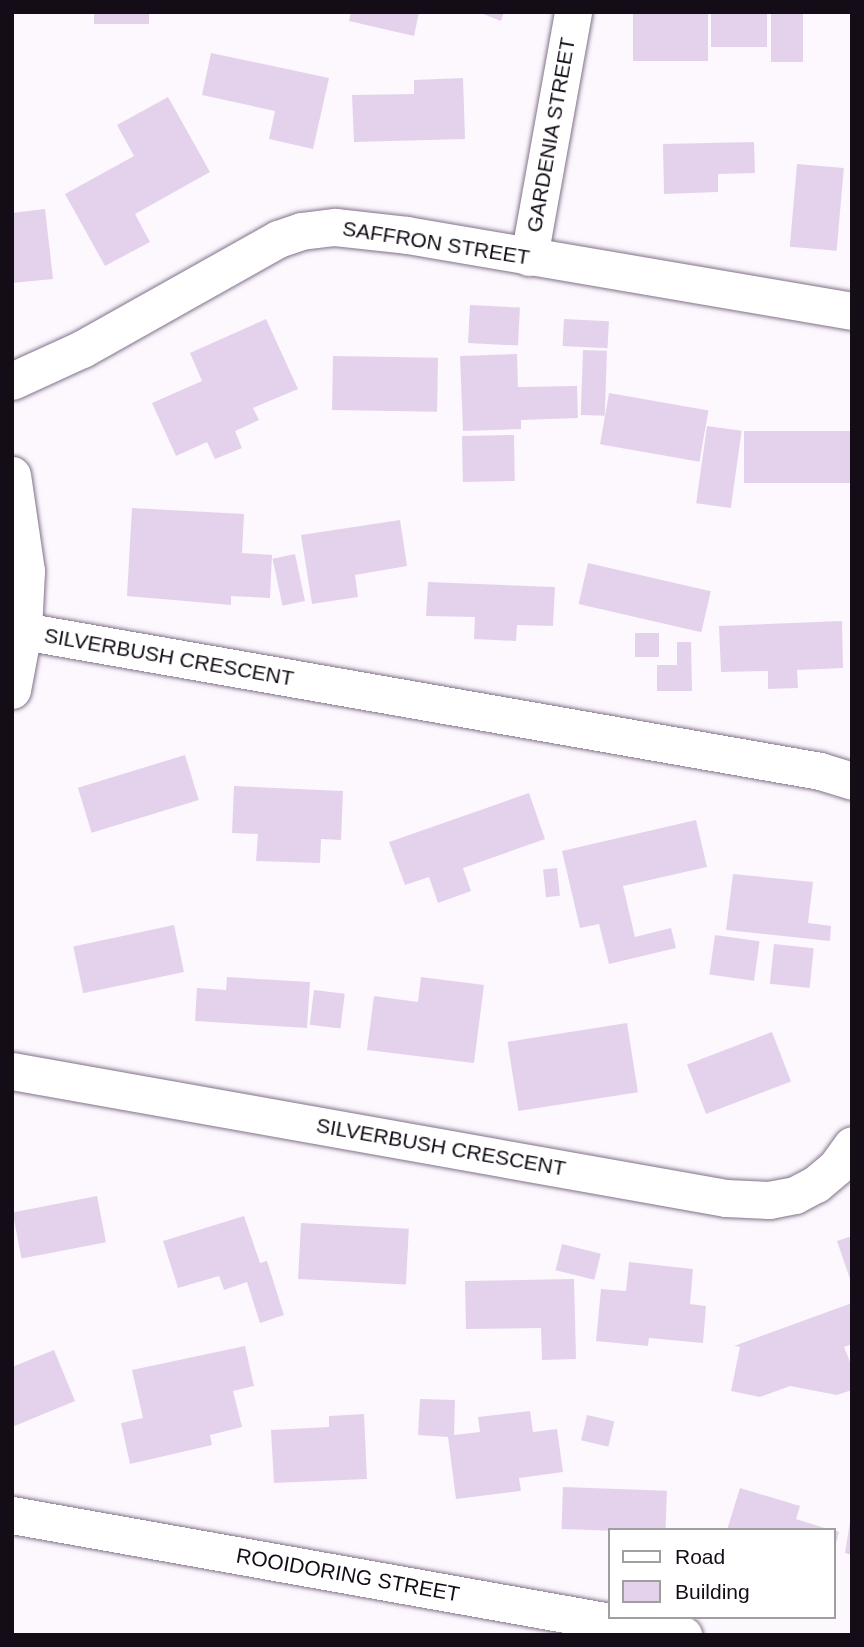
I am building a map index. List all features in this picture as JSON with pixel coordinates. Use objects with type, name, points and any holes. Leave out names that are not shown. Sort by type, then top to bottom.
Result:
[{"type":"street","name":"GARDENIA STREET","points":[[529,257],[573,12]]},
{"type":"street","name":"SAFFRON STREET","points":[[12,381],[82,349],[259,249],[301,231],[348,226],[852,311]]},
{"type":"street","points":[[12,475],[25,550],[26,596],[23,631],[12,690]]},
{"type":"street","name":"SILVERBUSH CRESCENT","points":[[23,631],[820,771],[852,781]]},
{"type":"street","name":"SILVERBUSH CRESCENT","points":[[12,1071],[726,1198],[769,1200],[795,1195],[816,1184],[836,1167],[852,1145]]},
{"type":"street","name":"ROOIDORING STREET","points":[[12,1515],[684,1635]]},
{"type":"building","points":[[94,12],[149,12],[149,24],[94,24]]},
{"type":"building","points":[[351,12],[419,12],[414,36],[349,21]]},
{"type":"building","points":[[478,12],[504,12],[501,21]]},
{"type":"building","points":[[633,12],[708,12],[708,61],[633,61]]},
{"type":"building","points":[[711,12],[767,12],[767,47],[711,47]]},
{"type":"building","points":[[771,12],[803,12],[803,62],[771,62]]},
{"type":"building","points":[[211,53],[329,78],[313,149],[269,139],[275,111],[202,95]]},
{"type":"building","points":[[463,78],[465,139],[354,142],[352,95],[414,94],[414,80]]},
{"type":"building","points":[[168,97],[210,172],[135,214],[150,242],[105,266],[65,194],[134,156],[117,125]]},
{"type":"building","points":[[754,142],[755,173],[718,174],[718,192],[664,194],[663,144]]},
{"type":"building","points":[[797,164],[844,168],[837,251],[790,247]]},
{"type":"building","points":[[45,209],[53,279],[12,283],[12,213]]},
{"type":"building","points":[[470,305],[520,308],[518,346],[468,343]]},
{"type":"building","points":[[266,319],[298,389],[253,408],[259,420],[235,431],[242,448],[215,459],[207,442],[176,456],[152,403],[202,381],[190,353]]},
{"type":"building","points":[[564,319],[609,321],[608,348],[563,346]]},
{"type":"building","points":[[583,350],[607,351],[605,416],[581,415]]},
{"type":"building","points":[[517,354],[518,387],[577,386],[578,418],[521,420],[521,429],[463,431],[460,356]]},
{"type":"building","points":[[333,356],[438,358],[437,412],[332,410]]},
{"type":"building","points":[[609,393],[708,411],[699,462],[600,444]]},
{"type":"building","points":[[707,426],[742,431],[731,508],[696,503]]},
{"type":"building","points":[[744,431],[852,431],[852,483],[744,483]]},
{"type":"building","points":[[514,435],[515,481],[463,482],[462,436]]},
{"type":"building","points":[[132,508],[244,514],[242,553],[272,555],[270,598],[231,596],[231,605],[127,596]]},
{"type":"building","points":[[400,520],[407,566],[355,575],[358,597],[312,604],[301,535]]},
{"type":"building","points":[[295,554],[305,601],[282,606],[273,559]]},
{"type":"building","points":[[588,563],[711,591],[701,632],[579,604]]},
{"type":"building","points":[[428,582],[555,587],[553,626],[517,625],[516,641],[474,639],[475,617],[426,616]]},
{"type":"building","points":[[842,621],[843,668],[797,670],[798,688],[768,689],[768,671],[721,672],[719,626]]},
{"type":"building","points":[[635,633],[659,633],[659,657],[635,657]]},
{"type":"building","points":[[677,642],[691,642],[692,691],[657,691],[657,665],[677,665]]},
{"type":"building","points":[[185,755],[199,800],[92,833],[78,788]]},
{"type":"building","points":[[234,786],[343,791],[341,840],[321,839],[320,863],[256,861],[258,834],[232,833]]},
{"type":"building","points":[[529,793],[545,839],[463,868],[471,891],[438,903],[429,877],[405,885],[389,842]]},
{"type":"building","points":[[696,820],[707,867],[623,886],[635,937],[671,928],[676,948],[609,964],[599,924],[580,928],[562,851]]},
{"type":"building","points":[[557,868],[560,896],[546,897],[543,869]]},
{"type":"building","points":[[733,874],[813,882],[808,923],[831,926],[830,941],[726,930]]},
{"type":"building","points":[[174,925],[184,972],[83,993],[73,946]]},
{"type":"building","points":[[715,935],[760,941],[754,981],[709,975]]},
{"type":"building","points":[[774,944],[814,948],[810,988],[770,984]]},
{"type":"building","points":[[227,977],[310,982],[307,1028],[195,1021],[197,988],[226,990]]},
{"type":"building","points":[[421,977],[484,985],[474,1063],[367,1050],[374,996],[418,1002]]},
{"type":"building","points":[[314,990],[345,994],[341,1029],[310,1025]]},
{"type":"building","points":[[627,1023],[638,1092],[518,1111],[507,1042]]},
{"type":"building","points":[[772,1032],[791,1081],[706,1114],[687,1065]]},
{"type":"building","points":[[97,1196],[106,1242],[22,1259],[13,1212]]},
{"type":"building","points":[[244,1216],[260,1263],[267,1261],[284,1315],[260,1323],[247,1282],[224,1290],[219,1276],[178,1288],[163,1241]]},
{"type":"building","points":[[301,1223],[409,1229],[406,1285],[298,1279]]},
{"type":"building","points":[[852,1236],[852,1282],[851,1282],[837,1241]]},
{"type":"building","points":[[562,1244],[601,1254],[594,1280],[555,1270]]},
{"type":"building","points":[[629,1262],[693,1269],[690,1304],[706,1306],[703,1343],[649,1338],[648,1346],[596,1341],[601,1289],[626,1291]]},
{"type":"building","points":[[574,1279],[576,1359],[542,1360],[541,1328],[466,1329],[465,1281]]},
{"type":"building","points":[[852,1303],[852,1344],[844,1347],[852,1367],[852,1390],[837,1395],[790,1386],[760,1397],[731,1391],[740,1347],[734,1346]]},
{"type":"building","points":[[245,1346],[254,1386],[233,1391],[242,1427],[210,1435],[212,1445],[130,1464],[121,1423],[143,1418],[132,1370]]},
{"type":"building","points":[[54,1350],[75,1401],[12,1427],[12,1367]]},
{"type":"building","points":[[420,1399],[455,1400],[454,1435],[480,1432],[478,1417],[530,1411],[533,1432],[557,1429],[563,1472],[519,1478],[521,1491],[456,1499],[448,1437],[418,1435]]},
{"type":"building","points":[[364,1414],[367,1479],[274,1483],[271,1430],[329,1427],[329,1416]]},
{"type":"building","points":[[587,1415],[614,1421],[608,1447],[581,1440]]},
{"type":"building","points":[[563,1487],[667,1491],[666,1528],[562,1529]]},
{"type":"building","points":[[740,1488],[800,1506],[796,1519],[825,1528],[728,1528]]},
{"type":"building","points":[[852,1522],[852,1555],[845,1553]]}]
